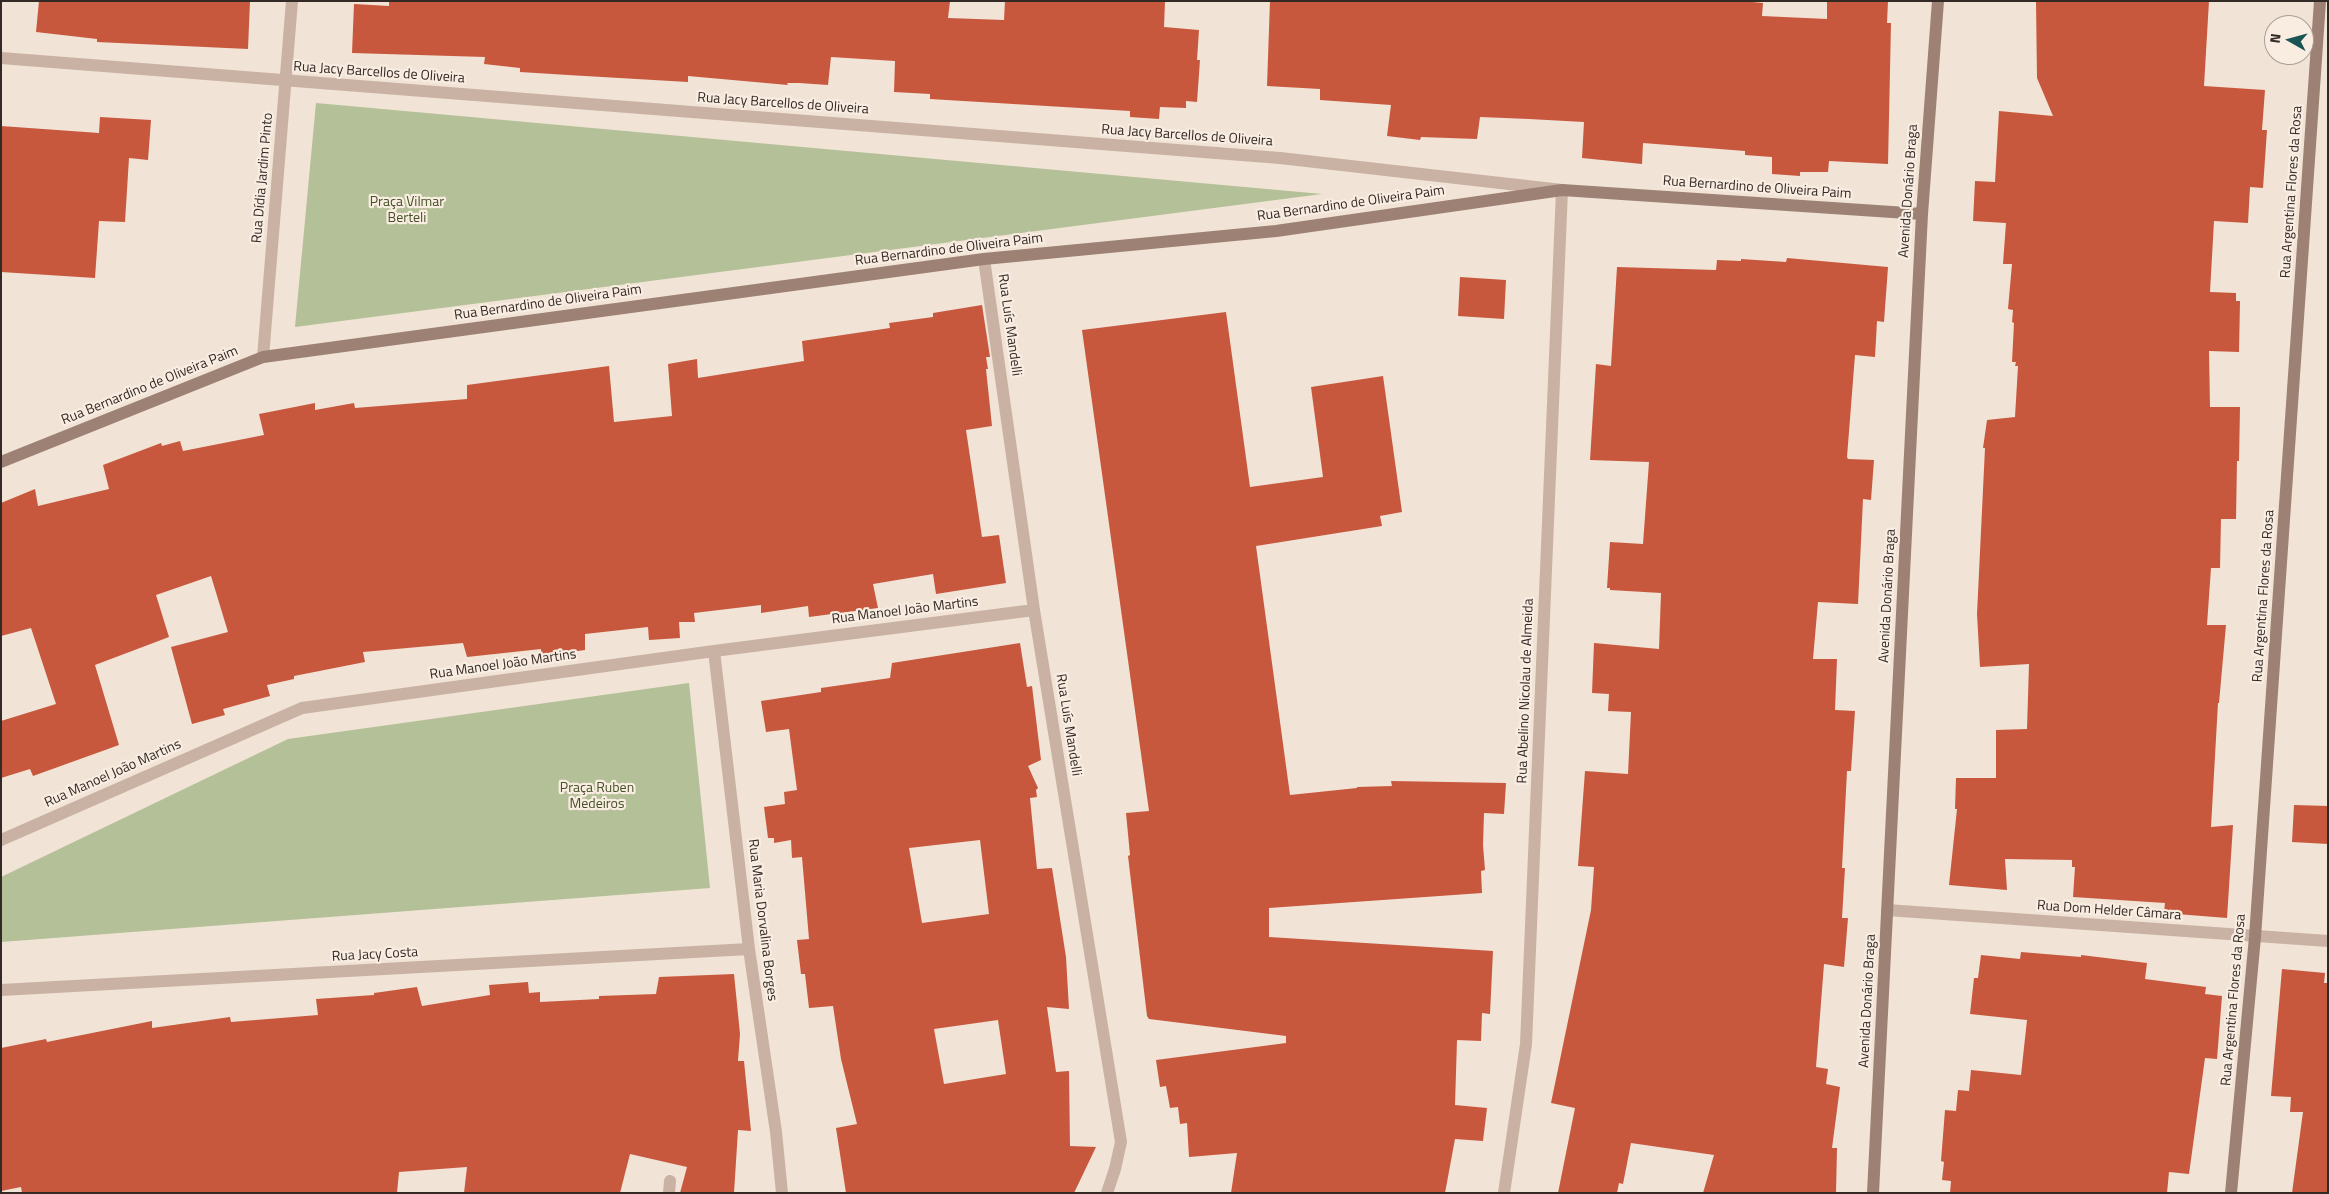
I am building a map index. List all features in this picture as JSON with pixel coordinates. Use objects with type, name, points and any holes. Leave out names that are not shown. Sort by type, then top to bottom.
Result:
[{"type":"street","name":"Rua Dídia Jardim Pinto","points":[[263,357],[292,1]]},
{"type":"street","name":"Avenida Donário Braga","points":[[1873,1193],[1922,214],[1938,1]]},
{"type":"street","name":"Rua Argentina Flores da Rosa","points":[[2231,1193],[2255,937],[2320,1]]},
{"type":"street","name":"Rua Jacy Barcellos de Oliveira","points":[[1,58],[1280,158],[1562,190]]},
{"type":"street","name":"Rua Bernardino de Oliveira Paim","points":[[1,462],[263,357],[984,259],[1276,230],[1562,190],[1922,214]]},
{"type":"street","name":"Rua Abelino Nicolau de Almeida","points":[[1504,1193],[1526,1044],[1562,190]]},
{"type":"street","name":"Rua Luís Mandelli","points":[[984,259],[1034,610],[1121,1142],[1116,1169],[1107,1193]]},
{"type":"street","name":"Rua Manoel João Martins","points":[[1,840],[302,708],[714,651],[1034,610]]},
{"type":"street","name":"Rua Maria Dorvalina Borges","points":[[714,651],[750,949],[776,1132],[782,1193]]},
{"type":"street","name":"Rua Dom Helder Câmara","points":[[1887,910],[2328,941]]},
{"type":"street","name":"Rua Jacy Costa","points":[[1,990],[750,949]]},
{"type":"green space","name":"Praça Vilmar Berteli","points":[[316,103],[1322,194],[295,327]]},
{"type":"green space","name":"Praça Ruben Medeiros","points":[[689,683],[710,888],[1,942],[1,877],[288,739]]},
{"type":"building","points":[[39,1],[250,1],[248,49],[97,42],[97,39],[36,32]]},
{"type":"building","points":[[389,1],[950,1],[948,18],[1004,20],[1005,1],[1165,1],[1164,27],[1199,30],[1197,60],[1200,60],[1197,102],[1186,101],[1186,108],[1160,107],[1159,119],[1130,117],[1130,111],[930,99],[930,94],[894,92],[895,61],[831,57],[828,85],[787,83],[788,85],[688,76],[688,82],[520,72],[520,68],[484,64],[485,57],[352,53],[354,4],[389,6]]},
{"type":"building","points":[[1270,1],[1742,1],[1763,3],[1762,16],[1827,19],[1827,1],[1888,1],[1887,23],[1891,23],[1888,164],[1829,161],[1828,172],[1800,172],[1800,176],[1772,174],[1772,157],[1745,155],[1745,151],[1643,143],[1642,164],[1582,158],[1584,122],[1480,117],[1477,139],[1421,137],[1420,140],[1387,136],[1391,105],[1320,100],[1320,89],[1267,86]]},
{"type":"building","points":[[2036,1],[2209,1],[2204,86],[2265,90],[2262,130],[2267,130],[2263,188],[2250,187],[2248,223],[2214,221],[2210,292],[2236,293],[2236,301],[2240,301],[2239,352],[2209,351],[2210,407],[2240,407],[2236,519],[2221,519],[2220,568],[2211,568],[2207,625],[2226,625],[2218,703],[2211,827],[2233,825],[2227,918],[2164,913],[2165,903],[2073,897],[2075,867],[2072,867],[2072,860],[2005,859],[2007,890],[1949,885],[1957,809],[1955,809],[1956,778],[1996,778],[1996,730],[2027,729],[2029,664],[1980,667],[1977,614],[1985,448],[1983,448],[1987,420],[2015,417],[2018,366],[2015,366],[2016,362],[2012,362],[2014,323],[2012,322],[2013,310],[2008,309],[2012,264],[2003,264],[2006,223],[1973,221],[1975,181],[1995,182],[1999,111],[2053,116],[2037,78]]},
{"type":"building","points":[[100,117],[151,120],[148,160],[129,158],[125,222],[99,221],[95,278],[1,272],[1,126],[99,133]]},
{"type":"building","points":[[1787,258],[1888,267],[1884,322],[1877,321],[1875,357],[1855,355],[1847,457],[1848,459],[1874,460],[1871,500],[1863,499],[1858,604],[1818,602],[1813,659],[1837,659],[1835,710],[1855,711],[1851,771],[1847,771],[1842,868],[1845,868],[1842,918],[1848,918],[1844,967],[1824,964],[1816,1067],[1828,1069],[1826,1084],[1840,1087],[1832,1148],[1837,1148],[1836,1193],[1703,1193],[1714,1155],[1631,1143],[1623,1184],[1619,1183],[1617,1193],[1558,1193],[1575,1108],[1551,1103],[1591,910],[1594,867],[1578,866],[1585,771],[1628,774],[1631,712],[1608,711],[1609,694],[1592,693],[1594,643],[1659,649],[1661,593],[1610,590],[1610,588],[1607,588],[1610,542],[1643,544],[1649,462],[1590,460],[1596,364],[1611,366],[1617,267],[1716,270],[1717,260],[1741,261],[1741,259],[1786,262]]},
{"type":"building","points":[[1460,277],[1506,280],[1504,319],[1458,316]]},
{"type":"building","points":[[982,305],[990,357],[986,357],[988,369],[986,369],[992,426],[966,430],[982,537],[999,535],[1006,583],[936,594],[933,574],[873,584],[878,608],[809,617],[808,606],[761,613],[761,605],[694,613],[695,622],[679,622],[680,638],[649,640],[648,627],[585,634],[585,650],[541,656],[541,649],[467,657],[463,643],[363,652],[365,662],[294,676],[294,679],[267,685],[270,696],[223,709],[225,715],[192,724],[171,647],[228,632],[211,576],[156,595],[169,637],[95,665],[119,745],[33,776],[30,769],[1,778],[1,721],[56,704],[31,628],[1,636],[1,503],[35,489],[38,506],[109,489],[103,465],[161,443],[162,446],[180,441],[183,451],[264,435],[259,414],[315,403],[315,410],[354,403],[355,408],[467,399],[467,385],[609,366],[614,422],[672,416],[668,364],[697,359],[698,378],[804,361],[802,341],[890,328],[889,323],[933,317],[933,313]]},
{"type":"building","points":[[1226,312],[1250,487],[1323,477],[1311,387],[1383,376],[1402,512],[1380,516],[1382,526],[1256,546],[1290,795],[1357,787],[1392,786],[1391,781],[1506,783],[1504,814],[1484,813],[1483,845],[1485,870],[1481,871],[1482,893],[1269,908],[1269,937],[1493,951],[1490,1014],[1482,1013],[1481,1041],[1457,1040],[1455,1105],[1487,1108],[1483,1141],[1455,1139],[1445,1193],[1231,1193],[1237,1153],[1189,1157],[1187,1123],[1180,1124],[1178,1107],[1170,1108],[1166,1086],[1160,1087],[1156,1060],[1286,1043],[1286,1036],[1149,1019],[1147,1016],[1128,856],[1130,855],[1126,813],[1149,811],[1082,330]]},
{"type":"building","points":[[1020,643],[1027,687],[1032,686],[1041,760],[1028,766],[1038,788],[1036,790],[1037,797],[1030,798],[1037,869],[1052,868],[1066,957],[1069,1009],[1047,1007],[1056,1072],[1069,1071],[1070,1146],[1096,1147],[1074,1193],[846,1193],[836,1128],[857,1124],[841,1059],[833,1006],[809,1008],[805,974],[801,974],[797,940],[809,939],[802,857],[792,858],[791,840],[774,843],[774,838],[768,838],[764,807],[785,804],[784,792],[797,790],[789,729],[766,732],[761,701],[821,692],[821,688],[890,678],[892,663]],"holes":[[[980,840],[989,914],[922,923],[909,848]],[[998,1020],[1006,1074],[944,1084],[934,1029]]]},
{"type":"building","points":[[2294,805],[2328,806],[2328,844],[2292,842]]},
{"type":"building","points":[[2021,952],[2081,957],[2081,955],[2147,963],[2145,979],[2206,987],[2205,994],[2222,996],[2217,1059],[2205,1058],[2189,1174],[2169,1172],[2167,1193],[1950,1193],[1951,1181],[1942,1180],[1944,1162],[1941,1161],[1945,1110],[1956,1111],[1958,1090],[1969,1091],[1971,1070],[2021,1075],[2027,1020],[1970,1014],[1974,978],[1978,978],[1981,955],[2020,959]]},
{"type":"building","points":[[2282,969],[2325,973],[2324,983],[2328,983],[2328,1193],[2292,1193],[2303,1112],[2290,1112],[2291,1097],[2271,1096]]},
{"type":"building","points":[[734,974],[740,1034],[738,1061],[744,1061],[751,1131],[738,1130],[734,1193],[680,1193],[687,1167],[630,1154],[620,1193],[464,1193],[467,1167],[399,1172],[397,1193],[22,1193],[21,1187],[1,1191],[1,1048],[46,1039],[47,1042],[152,1021],[152,1028],[230,1017],[231,1022],[318,1015],[316,999],[374,995],[374,993],[417,987],[422,1006],[490,995],[489,985],[528,982],[529,993],[540,992],[540,1002],[599,999],[599,996],[656,994],[659,977]]}]
